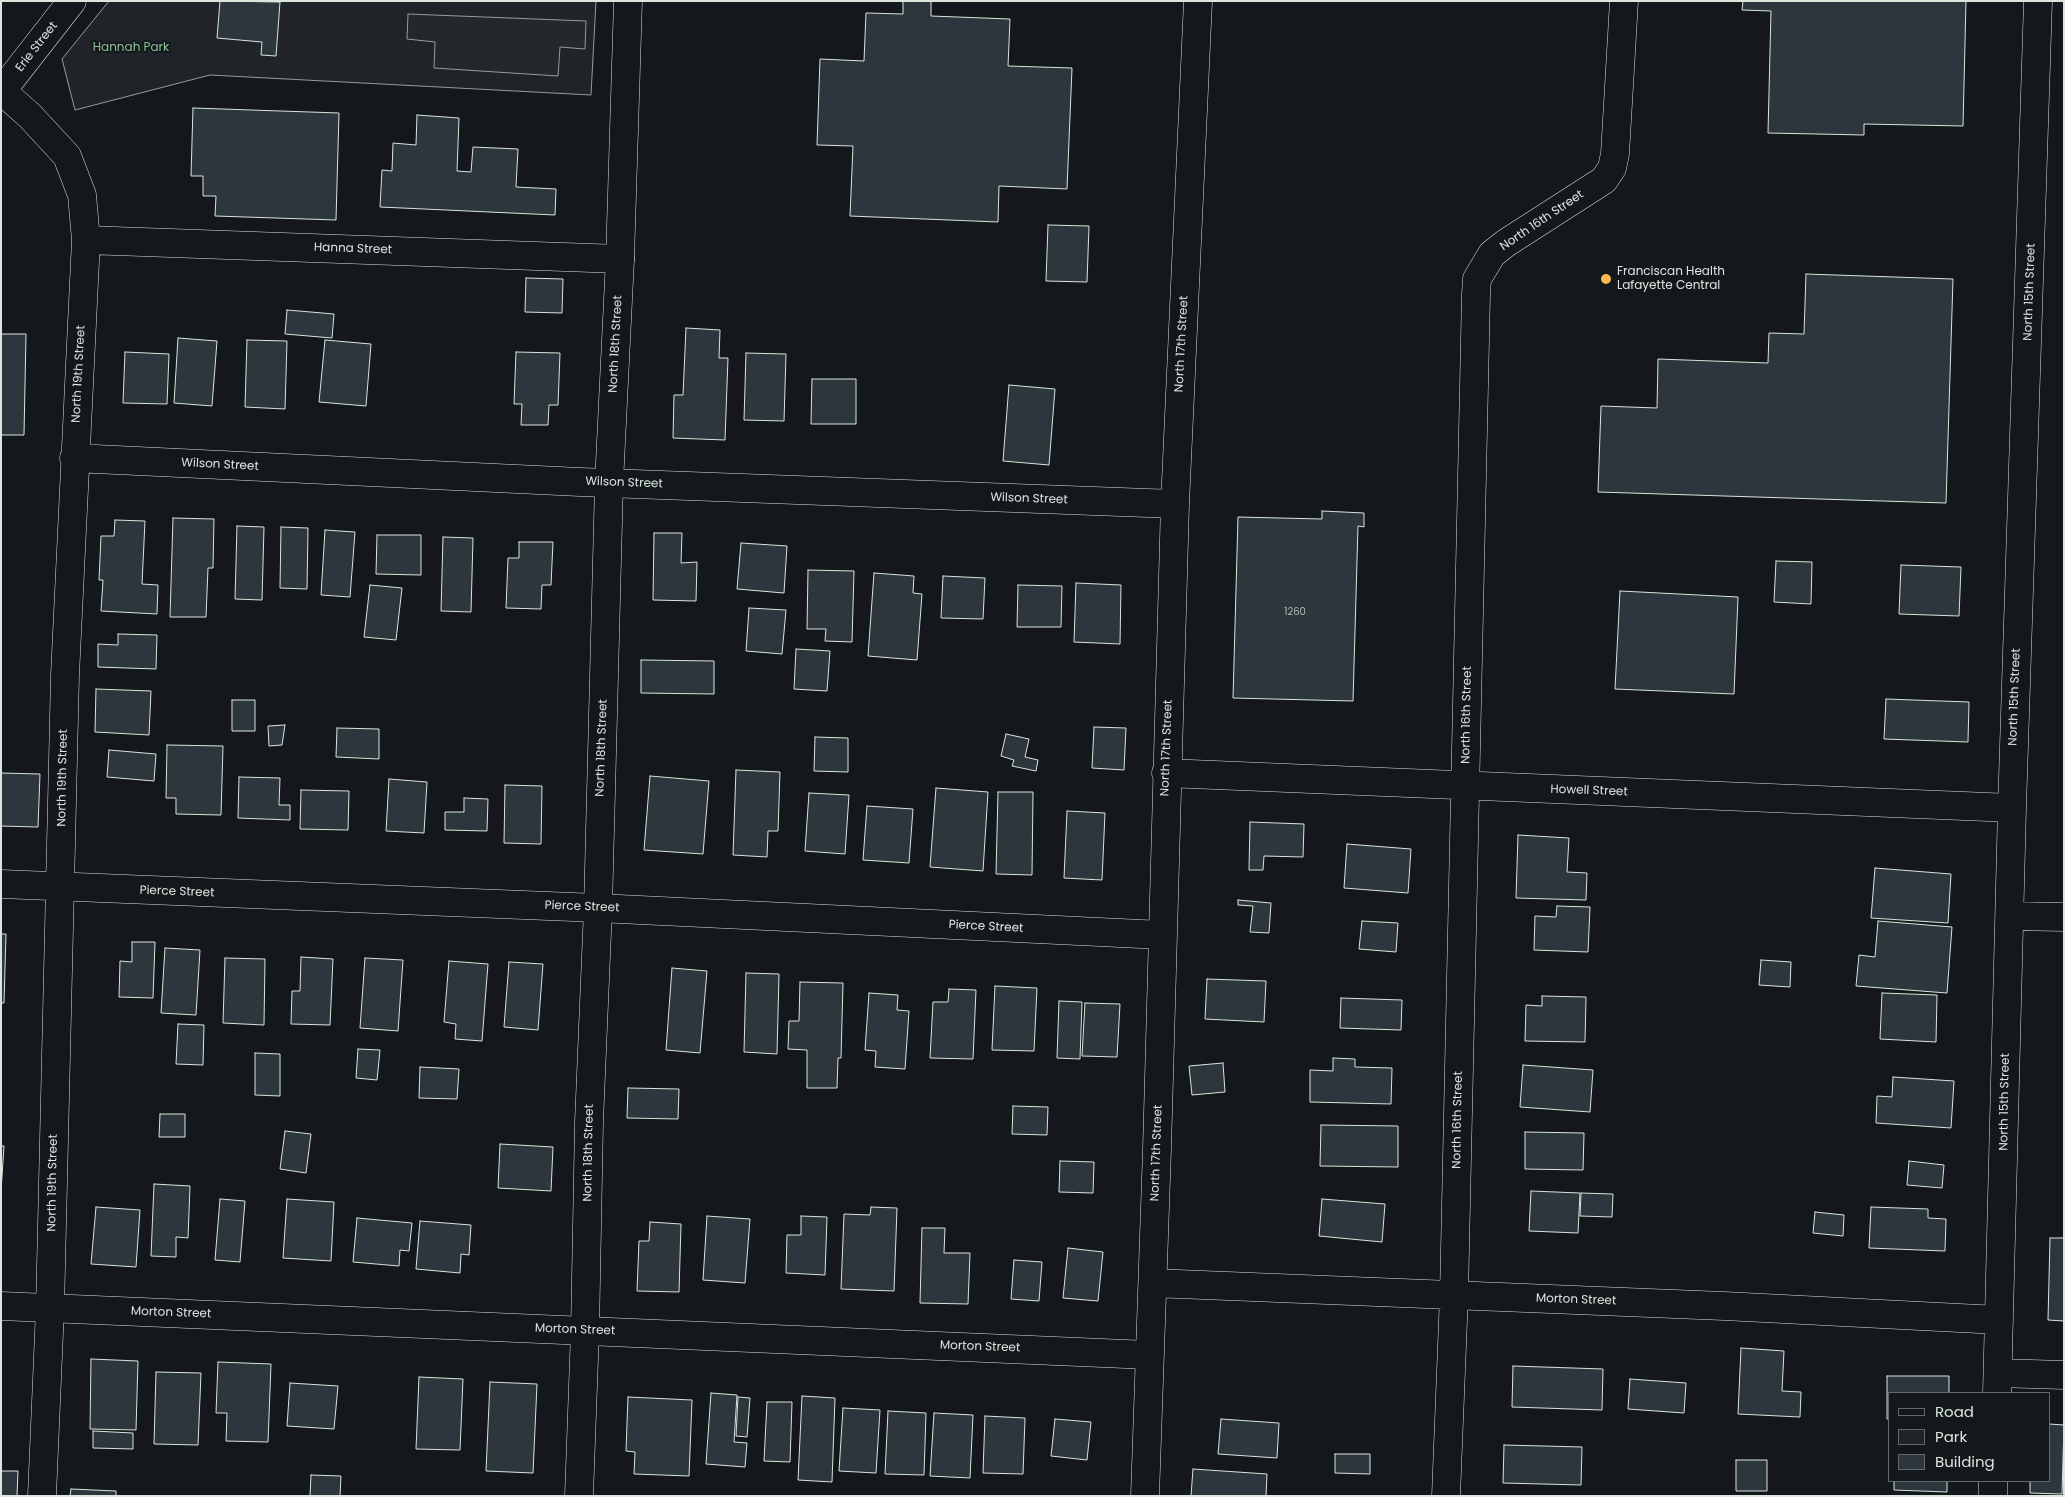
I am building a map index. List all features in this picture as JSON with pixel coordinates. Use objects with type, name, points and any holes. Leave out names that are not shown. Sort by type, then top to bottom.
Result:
[{"type":"street","name":"Erie Street","points":[[2,92],[72,1]]},
{"type":"street","name":"North 18th Street","points":[[579,1496],[585,1330],[589,1122],[598,908],[609,483],[620,259],[628,1]]},
{"type":"street","name":"North 17th Street","points":[[1145,1496],[1153,1283],[1175,504],[1198,1]]},
{"type":"street","name":"North 16th Street","points":[[1446,1496],[1454,1295],[1466,786],[1474,318],[1478,279],[1492,254],[1604,180],[1612,168],[1615,154],[1624,1]]},
{"type":"street","name":"North 15th Street","points":[[1997,1383],[2012,808],[2038,1]]},
{"type":"street","name":"North 19th Street","points":[[2,92],[30,116],[67,156],[82,195],[86,240],[65,675],[50,1309],[42,1496]]},
{"type":"street","name":"Hanna Street","points":[[86,240],[620,259]]},
{"type":"street","name":"Wilson Street","points":[[74,458],[609,483],[1175,504]]},
{"type":"street","name":"Howell Street","points":[[1166,773],[2012,808]]},
{"type":"street","name":"Pierce Street","points":[[1,884],[61,888],[598,908],[1162,935]]},
{"type":"street","points":[[2010,916],[2064,917]]},
{"type":"street","name":"Morton Street","points":[[1153,1283],[1724,1306],[1999,1320]]},
{"type":"street","name":"Morton Street","points":[[1,1306],[1149,1355]]},
{"type":"street","points":[[1997,1383],[2064,1376]]},
{"type":"street","points":[[1993,1482],[1993,1496]]},
{"type":"green space","name":"Hannah Park","points":[[109,1],[596,1],[591,95],[210,75],[75,110],[62,59]]},
{"type":"shaded area","points":[[408,14],[586,21],[585,49],[560,47],[558,76],[434,68],[435,42],[407,39]]},
{"type":"building","points":[[220,1],[280,2],[276,56],[261,55],[262,42],[217,38]]},
{"type":"building","points":[[903,1],[931,1],[931,16],[1010,19],[1008,66],[1072,68],[1067,189],[999,186],[998,222],[850,216],[853,146],[817,145],[820,59],[864,61],[866,13],[903,14]]},
{"type":"building","points":[[1743,1],[1966,1],[1963,126],[1864,124],[1864,135],[1768,133],[1771,11],[1742,10]]},
{"type":"building","points":[[193,108],[339,113],[336,220],[215,216],[216,196],[203,196],[203,176],[191,176]]},
{"type":"building","points":[[417,115],[459,118],[457,171],[471,172],[473,147],[518,149],[516,187],[556,189],[555,215],[380,207],[382,170],[392,171],[393,143],[416,145]]},
{"type":"building","points":[[1048,225],[1089,226],[1087,282],[1046,281]]},
{"type":"building","points":[[1806,274],[1953,279],[1946,503],[1598,492],[1601,406],[1657,408],[1658,359],[1768,363],[1769,333],[1804,334]]},
{"type":"building","points":[[526,278],[563,279],[562,313],[525,312]]},
{"type":"building","points":[[287,310],[334,314],[332,338],[285,334]]},
{"type":"building","points":[[686,328],[720,330],[719,358],[728,358],[725,440],[673,438],[674,395],[683,395]]},
{"type":"building","points":[[1,334],[26,334],[24,435],[1,435]]},
{"type":"building","points":[[178,338],[217,341],[212,406],[174,403]]},
{"type":"building","points":[[247,340],[287,341],[285,409],[245,407]]},
{"type":"building","points":[[325,340],[371,344],[366,406],[319,402]]},
{"type":"building","points":[[125,352],[169,354],[167,404],[123,403]]},
{"type":"building","points":[[516,352],[560,353],[558,405],[549,405],[548,425],[521,425],[522,404],[514,404]]},
{"type":"building","points":[[746,353],[786,354],[784,421],[744,420]]},
{"type":"building","points":[[812,379],[856,379],[856,424],[811,424]]},
{"type":"building","points":[[1009,385],[1055,389],[1049,465],[1003,461]]},
{"type":"building","points":[[1322,511],[1364,513],[1364,527],[1358,526],[1353,701],[1233,698],[1238,517],[1322,519]]},
{"type":"building","points":[[173,518],[214,519],[213,568],[208,568],[206,617],[170,617]]},
{"type":"building","points":[[115,520],[145,521],[142,584],[158,585],[157,614],[101,611],[103,580],[99,580],[101,536],[114,536]]},
{"type":"building","points":[[237,526],[264,527],[262,600],[235,599]]},
{"type":"building","points":[[281,527],[308,528],[307,589],[280,588]]},
{"type":"building","points":[[325,530],[355,532],[350,597],[321,595]]},
{"type":"building","points":[[654,533],[682,533],[681,563],[697,562],[696,601],[653,600]]},
{"type":"building","points":[[377,535],[421,535],[421,575],[376,574]]},
{"type":"building","points":[[443,537],[473,538],[471,612],[441,611]]},
{"type":"building","points":[[519,542],[553,542],[551,585],[542,585],[541,609],[506,608],[508,558],[519,558]]},
{"type":"building","points":[[741,543],[787,546],[784,593],[737,589]]},
{"type":"building","points":[[1776,561],[1812,562],[1811,604],[1774,602]]},
{"type":"building","points":[[1901,565],[1961,567],[1959,616],[1899,614]]},
{"type":"building","points":[[808,570],[854,571],[852,642],[825,641],[826,629],[807,629]]},
{"type":"building","points":[[874,573],[914,576],[913,593],[922,594],[917,660],[868,656]]},
{"type":"building","points":[[943,576],[985,578],[983,619],[941,618]]},
{"type":"building","points":[[1076,583],[1121,585],[1120,644],[1074,642]]},
{"type":"building","points":[[370,585],[402,588],[396,640],[364,637]]},
{"type":"building","points":[[1018,585],[1062,586],[1061,627],[1017,627]]},
{"type":"building","points":[[1620,591],[1738,597],[1734,694],[1615,689]]},
{"type":"building","points":[[749,608],[786,610],[782,654],[746,651]]},
{"type":"building","points":[[118,634],[157,635],[156,669],[98,667],[98,644],[118,645]]},
{"type":"building","points":[[796,649],[830,651],[827,691],[794,689]]},
{"type":"building","points":[[641,660],[714,661],[714,694],[641,693]]},
{"type":"building","points":[[96,689],[151,691],[149,735],[95,732]]},
{"type":"building","points":[[1886,699],[1969,702],[1968,742],[1884,739]]},
{"type":"building","points":[[232,700],[255,700],[255,731],[232,731]]},
{"type":"building","points":[[285,725],[282,745],[269,746],[268,726]]},
{"type":"building","points":[[1094,727],[1126,728],[1124,770],[1092,768]]},
{"type":"building","points":[[337,728],[379,729],[379,759],[336,757]]},
{"type":"building","points":[[1006,734],[1029,739],[1025,757],[1038,760],[1036,771],[1012,766],[1014,760],[1001,756]]},
{"type":"building","points":[[815,737],[848,738],[848,772],[814,771]]},
{"type":"building","points":[[167,745],[223,746],[221,815],[176,814],[176,798],[166,798]]},
{"type":"building","points":[[109,750],[156,754],[154,781],[107,777]]},
{"type":"building","points":[[736,770],[780,772],[778,831],[768,831],[767,857],[733,855]]},
{"type":"building","points":[[1,773],[40,774],[38,827],[1,826]]},
{"type":"building","points":[[650,776],[709,781],[703,854],[644,850]]},
{"type":"building","points":[[239,777],[280,778],[279,805],[290,805],[290,820],[238,818]]},
{"type":"building","points":[[389,779],[427,782],[424,833],[386,831]]},
{"type":"building","points":[[505,785],[542,786],[541,844],[504,843]]},
{"type":"building","points":[[936,788],[988,792],[983,871],[930,867]]},
{"type":"building","points":[[301,790],[349,791],[348,830],[300,829]]},
{"type":"building","points":[[998,792],[1033,792],[1032,875],[996,874]]},
{"type":"building","points":[[809,793],[849,795],[845,854],[805,851]]},
{"type":"building","points":[[464,798],[488,799],[487,831],[445,830],[445,812],[464,812]]},
{"type":"building","points":[[867,806],[913,809],[909,863],[863,860]]},
{"type":"building","points":[[1067,811],[1105,813],[1102,880],[1064,878]]},
{"type":"building","points":[[1250,822],[1304,824],[1303,857],[1264,856],[1263,870],[1249,870]]},
{"type":"building","points":[[1518,835],[1569,838],[1567,872],[1587,873],[1586,900],[1516,898]]},
{"type":"building","points":[[1347,844],[1411,849],[1408,893],[1344,888]]},
{"type":"building","points":[[1875,868],[1951,874],[1948,923],[1871,918]]},
{"type":"building","points":[[1238,900],[1271,903],[1269,933],[1250,932],[1253,906],[1238,905]]},
{"type":"building","points":[[1557,906],[1590,907],[1588,952],[1534,950],[1535,916],[1556,917]]},
{"type":"building","points":[[1362,921],[1398,923],[1396,952],[1359,949]]},
{"type":"building","points":[[1878,921],[1952,927],[1947,993],[1856,986],[1859,955],[1875,957]]},
{"type":"building","points":[[1,934],[6,934],[4,1003],[1,1003]]},
{"type":"building","points":[[132,942],[155,942],[153,998],[119,997],[120,961],[132,962]]},
{"type":"building","points":[[165,948],[200,950],[196,1015],[161,1013]]},
{"type":"building","points":[[301,957],[333,959],[330,1025],[291,1024],[292,991],[300,991]]},
{"type":"building","points":[[225,958],[265,959],[264,1025],[223,1023]]},
{"type":"building","points":[[365,958],[403,960],[398,1031],[360,1028]]},
{"type":"building","points":[[1761,960],[1791,962],[1790,987],[1759,985]]},
{"type":"building","points":[[449,961],[488,964],[482,1041],[455,1039],[456,1024],[444,1022]]},
{"type":"building","points":[[509,962],[543,964],[538,1030],[504,1027]]},
{"type":"building","points":[[672,968],[707,971],[700,1053],[666,1050]]},
{"type":"building","points":[[746,973],[779,974],[777,1054],[744,1052]]},
{"type":"building","points":[[1207,979],[1266,981],[1264,1022],[1205,1019]]},
{"type":"building","points":[[800,982],[843,983],[841,1058],[838,1058],[837,1088],[807,1088],[807,1050],[788,1049],[789,1021],[799,1021]]},
{"type":"building","points":[[995,986],[1037,988],[1034,1051],[992,1050]]},
{"type":"building","points":[[949,989],[976,990],[973,1059],[930,1058],[933,1002],[948,1002]]},
{"type":"building","points":[[869,993],[898,995],[897,1010],[909,1011],[905,1069],[875,1067],[876,1051],[865,1050]]},
{"type":"building","points":[[1882,993],[1937,995],[1936,1042],[1880,1039]]},
{"type":"building","points":[[1542,996],[1586,997],[1585,1042],[1525,1041],[1526,1005],[1542,1006]]},
{"type":"building","points":[[1341,998],[1402,1000],[1401,1030],[1340,1028]]},
{"type":"building","points":[[1059,1001],[1082,1002],[1080,1059],[1057,1058]]},
{"type":"building","points":[[1085,1003],[1120,1004],[1117,1057],[1082,1056]]},
{"type":"building","points":[[178,1024],[204,1025],[203,1065],[176,1064]]},
{"type":"building","points":[[358,1049],[380,1050],[377,1080],[356,1078]]},
{"type":"building","points":[[255,1053],[280,1054],[280,1096],[255,1095]]},
{"type":"building","points":[[1333,1058],[1355,1059],[1355,1067],[1392,1068],[1391,1104],[1310,1102],[1310,1070],[1333,1071]]},
{"type":"building","points":[[1223,1063],[1225,1092],[1192,1095],[1189,1066]]},
{"type":"building","points":[[1523,1065],[1593,1070],[1590,1112],[1520,1107]]},
{"type":"building","points":[[420,1067],[459,1069],[457,1099],[419,1098]]},
{"type":"building","points":[[1893,1077],[1954,1081],[1951,1128],[1876,1123],[1877,1096],[1892,1097]]},
{"type":"building","points":[[628,1088],[679,1089],[678,1119],[627,1118]]},
{"type":"building","points":[[1013,1106],[1048,1107],[1047,1135],[1012,1134]]},
{"type":"building","points":[[160,1114],[185,1114],[185,1137],[159,1137]]},
{"type":"building","points":[[1321,1125],[1398,1126],[1398,1167],[1320,1166]]},
{"type":"building","points":[[285,1131],[311,1134],[306,1173],[280,1169]]},
{"type":"building","points":[[1525,1132],[1584,1133],[1583,1170],[1525,1169]]},
{"type":"building","points":[[500,1144],[553,1147],[551,1191],[498,1188]]},
{"type":"building","points":[[1,1146],[4,1146],[1,1192]]},
{"type":"building","points":[[1060,1161],[1094,1162],[1093,1193],[1059,1192]]},
{"type":"building","points":[[1909,1161],[1944,1165],[1942,1188],[1907,1185]]},
{"type":"building","points":[[154,1184],[190,1186],[188,1238],[176,1237],[176,1257],[151,1256]]},
{"type":"building","points":[[1531,1191],[1580,1193],[1578,1233],[1529,1231]]},
{"type":"building","points":[[1581,1193],[1613,1194],[1612,1217],[1580,1216]]},
{"type":"building","points":[[220,1199],[245,1201],[240,1262],[215,1260]]},
{"type":"building","points":[[287,1199],[334,1202],[331,1261],[283,1258]]},
{"type":"building","points":[[1322,1199],[1385,1204],[1382,1242],[1319,1236]]},
{"type":"building","points":[[96,1207],[140,1210],[136,1267],[91,1264]]},
{"type":"building","points":[[871,1207],[897,1208],[894,1291],[841,1289],[844,1214],[870,1215]]},
{"type":"building","points":[[1871,1207],[1928,1209],[1928,1218],[1946,1219],[1945,1251],[1869,1248]]},
{"type":"building","points":[[1815,1212],[1844,1215],[1843,1236],[1813,1233]]},
{"type":"building","points":[[707,1216],[750,1219],[745,1283],[703,1280]]},
{"type":"building","points":[[801,1216],[827,1217],[825,1275],[786,1273],[787,1235],[801,1235]]},
{"type":"building","points":[[357,1218],[412,1223],[409,1251],[400,1250],[399,1266],[353,1262]]},
{"type":"building","points":[[420,1221],[471,1225],[469,1255],[461,1254],[460,1273],[416,1269]]},
{"type":"building","points":[[650,1222],[681,1224],[679,1292],[637,1291],[639,1241],[649,1241]]},
{"type":"building","points":[[922,1228],[945,1228],[944,1253],[970,1253],[968,1304],[920,1303]]},
{"type":"building","points":[[2050,1238],[2064,1238],[2064,1321],[2048,1320]]},
{"type":"building","points":[[1068,1248],[1103,1252],[1098,1301],[1063,1298]]},
{"type":"building","points":[[1014,1260],[1042,1262],[1039,1301],[1011,1299]]},
{"type":"building","points":[[1741,1348],[1784,1351],[1782,1391],[1801,1392],[1800,1417],[1738,1414]]},
{"type":"building","points":[[91,1359],[138,1361],[136,1430],[90,1429]]},
{"type":"building","points":[[218,1362],[271,1364],[268,1442],[226,1441],[227,1413],[216,1413]]},
{"type":"building","points":[[1513,1366],[1603,1369],[1602,1410],[1512,1407]]},
{"type":"building","points":[[156,1372],[201,1373],[198,1445],[154,1444]]},
{"type":"building","points":[[1887,1376],[1949,1376],[1949,1392],[1888,1392],[1887,1419]]},
{"type":"building","points":[[419,1377],[463,1379],[460,1450],[416,1449]]},
{"type":"building","points":[[1630,1379],[1686,1383],[1684,1413],[1628,1409]]},
{"type":"building","points":[[490,1382],[537,1384],[533,1473],[486,1471]]},
{"type":"building","points":[[290,1383],[338,1386],[334,1429],[287,1426]]},
{"type":"building","points":[[711,1393],[737,1395],[734,1442],[747,1443],[745,1467],[706,1464]]},
{"type":"building","points":[[802,1396],[835,1398],[832,1482],[798,1480]]},
{"type":"building","points":[[628,1397],[692,1400],[689,1476],[634,1474],[635,1452],[626,1451]]},
{"type":"building","points":[[738,1397],[750,1398],[747,1437],[736,1436]]},
{"type":"building","points":[[767,1402],[792,1402],[790,1462],[764,1461]]},
{"type":"building","points":[[843,1408],[880,1410],[876,1473],[839,1471]]},
{"type":"building","points":[[888,1411],[926,1413],[924,1475],[885,1474]]},
{"type":"building","points":[[934,1413],[973,1415],[970,1478],[930,1476]]},
{"type":"building","points":[[985,1416],[1025,1418],[1023,1474],[983,1473]]},
{"type":"building","points":[[1055,1419],[1091,1422],[1087,1460],[1051,1456]]},
{"type":"building","points":[[1221,1419],[1279,1423],[1277,1458],[1218,1454]]},
{"type":"building","points":[[2050,1424],[2064,1425],[2062,1494],[2030,1493],[2030,1482],[2050,1482]]},
{"type":"building","points":[[93,1431],[133,1433],[133,1449],[93,1448]]},
{"type":"building","points":[[1504,1445],[1582,1447],[1581,1485],[1503,1483]]},
{"type":"building","points":[[1335,1454],[1370,1454],[1370,1474],[1335,1473]]},
{"type":"building","points":[[1736,1460],[1767,1460],[1767,1491],[1736,1491]]},
{"type":"building","points":[[1193,1469],[1267,1474],[1266,1496],[1191,1496]]},
{"type":"building","points":[[1,1471],[18,1471],[17,1496],[1,1496]]},
{"type":"building","points":[[311,1475],[341,1476],[340,1496],[310,1496]]},
{"type":"building","points":[[1894,1482],[1947,1482],[1947,1492],[1894,1490]]},
{"type":"building","points":[[71,1489],[116,1491],[116,1496],[70,1496]]},
{"type":"place","name":"Franciscan Health Lafayette Central","points":[[1606,279]]}]
